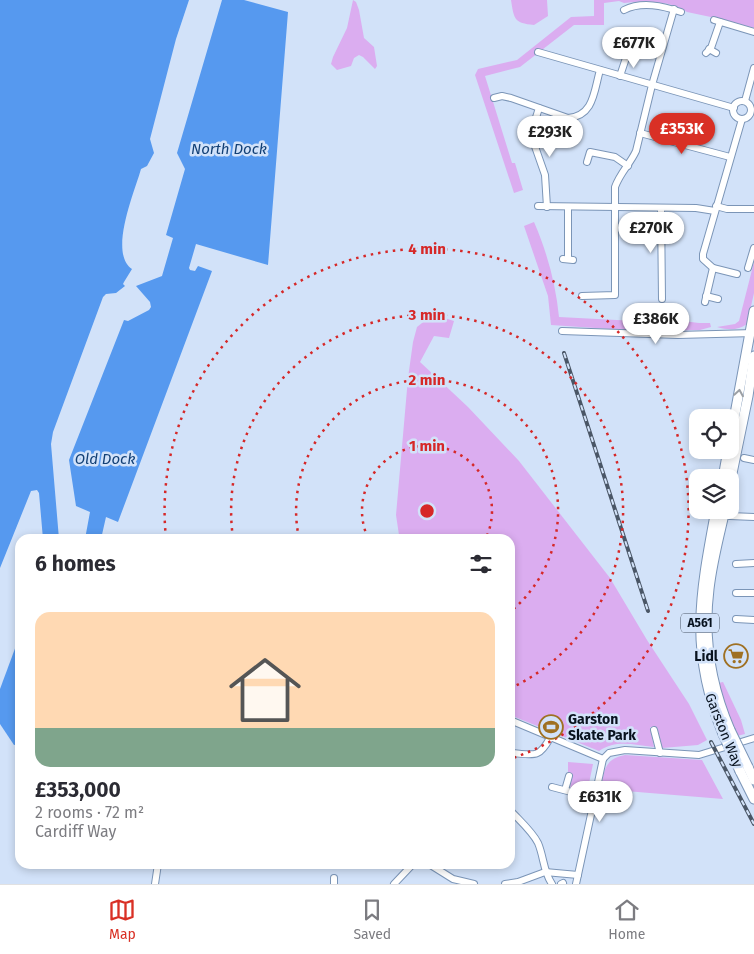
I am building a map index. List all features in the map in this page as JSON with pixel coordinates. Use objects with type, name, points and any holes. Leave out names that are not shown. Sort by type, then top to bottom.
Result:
[{"type":"highway","points":[[737,409],[752,333],[754,311]]},
{"type":"highway","points":[[733,469],[754,356]]},
{"type":"highway","name":"Garston Way","points":[[714,519],[702,591],[700,644],[708,694],[744,769],[754,799]]},
{"type":"highway","name":"Garston Way","points":[[726,519],[709,589],[708,630],[711,667],[726,732]]},
{"type":"highway","name":"Garston Way","points":[[744,769],[754,780]]},
{"type":"street","points":[[582,296],[615,295],[615,186],[619,176],[628,166],[636,151],[652,86],[678,11],[650,5],[635,6],[624,10]]},
{"type":"street","points":[[716,53],[707,51],[716,36],[717,21],[754,32]]},
{"type":"street","points":[[620,76],[627,55],[625,50],[628,42]]},
{"type":"street","points":[[538,52],[734,108]]},
{"type":"street","points":[[745,101],[754,68]]},
{"type":"street","points":[[494,98],[502,96],[511,98],[568,118],[582,115],[590,104],[600,70]]},
{"type":"street","points":[[745,101],[753,113],[747,118],[742,119],[734,114],[734,108],[738,102],[745,101]]},
{"type":"street","points":[[539,108],[532,130],[532,138],[545,175],[547,206]]},
{"type":"street","points":[[737,274],[713,268],[703,259],[703,254],[742,119]]},
{"type":"street","points":[[640,133],[730,157]]},
{"type":"street","points":[[587,162],[590,152],[615,157],[628,166]]},
{"type":"street","points":[[538,206],[568,208],[754,209]]},
{"type":"street","points":[[568,208],[568,259]]},
{"type":"street","points":[[661,208],[662,299]]},
{"type":"street","points":[[748,268],[754,248]]},
{"type":"street","points":[[713,268],[705,299],[718,299]]},
{"type":"street","points":[[562,331],[678,335],[752,333]]},
{"type":"street","points":[[744,458],[754,460]]},
{"type":"street","points":[[739,515],[754,517]]},
{"type":"street","points":[[736,564],[754,563]]},
{"type":"street","points":[[736,593],[754,594]]},
{"type":"street","points":[[736,619],[754,620]]},
{"type":"street","points":[[515,722],[602,759]]},
{"type":"street","points":[[654,730],[660,753]]},
{"type":"street","points":[[515,753],[538,754],[544,750],[550,738]]},
{"type":"street","points":[[576,884],[602,759],[609,753],[617,750],[699,755],[754,738]]},
{"type":"street","points":[[565,790],[569,776]]},
{"type":"street","points":[[552,787],[594,798]]},
{"type":"street","points":[[515,816],[535,839],[540,849],[545,872],[552,884]]},
{"type":"street","points":[[155,884],[157,869]]},
{"type":"street","points":[[394,884],[408,869]]},
{"type":"street","points":[[438,869],[453,879],[474,884]]},
{"type":"street","points":[[505,884],[518,882],[545,872],[578,875]]},
{"type":"shaded area","points":[[353,0],[356,2],[359,10],[364,38],[374,47],[377,66],[375,69],[359,55],[354,58],[351,66],[337,70],[331,64],[347,28]]},
{"type":"shaded area","points":[[511,0],[547,0],[548,16],[534,25],[522,23],[514,16]]},
{"type":"shaded area","points":[[594,0],[754,0],[754,28],[687,12],[665,3],[624,3],[619,1],[604,3],[604,25],[574,25],[520,67],[485,76],[512,163],[515,163],[523,190],[514,193],[475,75],[478,69],[517,60],[571,17],[594,16]]},
{"type":"shaded area","points":[[534,222],[550,269],[559,317],[636,321],[683,321],[710,323],[711,327],[700,330],[640,331],[551,325],[548,296],[524,226]]},
{"type":"shaded area","points":[[754,262],[754,293],[747,324],[740,328],[732,329],[717,327],[735,324],[739,321]]},
{"type":"shaded area","points":[[438,316],[454,321],[449,338],[434,336],[420,362],[468,407],[519,461],[610,578],[647,640],[689,704],[707,740],[698,745],[662,748],[657,727],[650,727],[654,747],[619,744],[599,751],[515,717],[515,534],[399,534],[396,515],[408,378],[417,327],[427,319]]},
{"type":"shaded area","points":[[723,682],[741,720],[745,734],[737,736],[727,713],[718,683]]},
{"type":"shaded area","points":[[625,755],[702,760],[723,799],[601,789],[606,767],[613,759]]},
{"type":"shaded area","points":[[568,762],[593,764],[587,793],[571,790],[572,777],[568,773]]},
{"type":"water","points":[[0,0],[189,0],[176,39],[150,139],[154,153],[147,166],[141,169],[125,221],[122,250],[125,261],[132,269],[123,284],[125,286],[116,293],[106,294],[103,297],[53,432],[51,444],[59,534],[43,534],[39,493],[37,490],[31,491],[0,568]]},
{"type":"water","points":[[222,0],[244,0],[288,12],[268,265],[196,244],[190,270],[195,271],[198,266],[212,271],[118,522],[106,517],[102,534],[86,534],[90,512],[76,506],[69,460],[124,320],[128,321],[149,310],[151,307],[150,302],[136,286],[162,276],[173,238],[166,235],[185,169],[177,153]]},
{"type":"water","points":[[15,648],[15,745],[0,724],[0,689]]},
{"type":"railway","points":[[564,353],[648,611]]},
{"type":"railway","points":[[711,742],[754,824]]},
{"type":"place","name":"Lidl","points":[[736,656]]},
{"type":"place","name":"Garston Skate Park","points":[[551,727]]},
{"type":"water label","name":"North Dock","points":[[229,149]]},
{"type":"water label","name":"Old Dock","points":[[105,459]]}]
